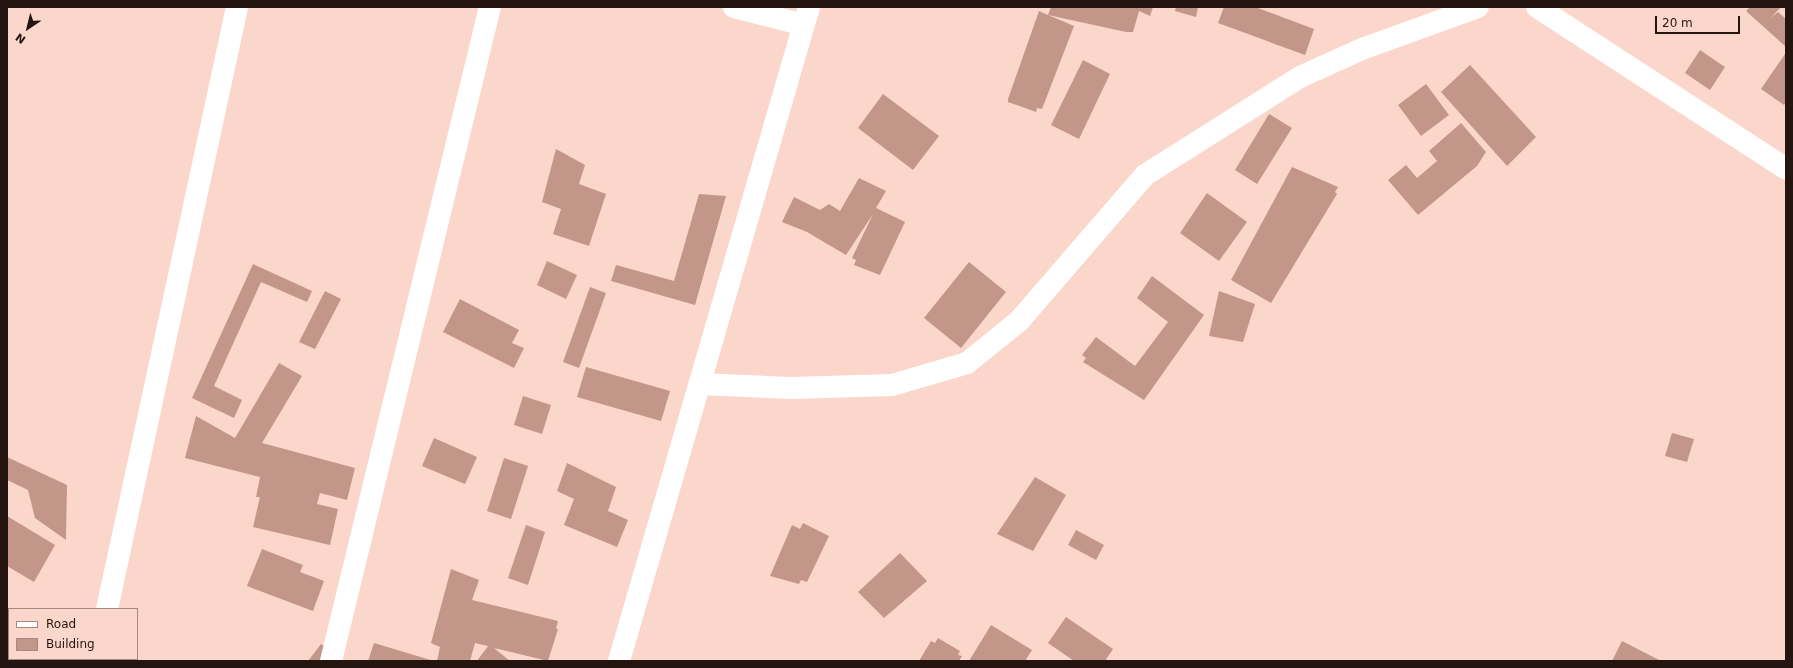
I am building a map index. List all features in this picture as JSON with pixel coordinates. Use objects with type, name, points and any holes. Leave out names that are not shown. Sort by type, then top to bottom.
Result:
[{"type":"street","points":[[107,608],[237,7]]},
{"type":"street","points":[[331,661],[490,7]]},
{"type":"street","points":[[619,661],[806,16],[734,7]]},
{"type":"street","points":[[700,384],[792,388],[892,384],[967,363],[1019,321],[1145,175],[1300,77],[1362,49],[1478,7]]},
{"type":"street","points":[[1537,7],[1786,169]]},
{"type":"building","points":[[1051,7],[1153,7],[1150,16],[1139,11],[1133,32],[1126,32],[1048,15]]},
{"type":"building","points":[[1176,7],[1198,7],[1196,17],[1175,11]]},
{"type":"building","points":[[1224,7],[1255,7],[1314,29],[1305,55],[1218,23]]},
{"type":"building","points":[[1750,7],[1781,7],[1771,18],[1778,12],[1786,19],[1786,47],[1746,11]]},
{"type":"building","points":[[1039,11],[1074,26],[1042,109],[1037,108],[1036,112],[1008,102]]},
{"type":"building","points":[[1700,50],[1725,67],[1710,90],[1685,73]]},
{"type":"building","points":[[1785,54],[1786,102],[1784,105],[1761,89]]},
{"type":"building","points":[[1083,60],[1110,74],[1079,139],[1051,125]]},
{"type":"building","points":[[1470,65],[1536,137],[1507,166],[1441,92]]},
{"type":"building","points":[[1426,84],[1449,115],[1421,136],[1398,105]]},
{"type":"building","points":[[883,94],[939,136],[913,170],[858,128]]},
{"type":"building","points":[[1269,114],[1292,128],[1257,184],[1235,170]]},
{"type":"building","points":[[1461,123],[1486,152],[1477,166],[1418,215],[1388,180],[1406,165],[1417,178],[1437,161],[1429,151]]},
{"type":"building","points":[[556,149],[585,165],[579,184],[606,194],[589,246],[553,234],[561,209],[542,202]]},
{"type":"building","points":[[1292,167],[1338,187],[1335,192],[1337,194],[1271,303],[1231,280]]},
{"type":"building","points":[[859,178],[886,191],[876,208],[905,222],[880,275],[854,265],[856,260],[852,258],[873,214],[846,255],[807,232],[782,222],[794,197],[820,210],[829,204],[840,211]]},
{"type":"building","points":[[1207,193],[1247,222],[1219,261],[1180,233]]},
{"type":"building","points":[[699,194],[726,196],[695,305],[611,281],[616,265],[674,281]]},
{"type":"building","points":[[547,261],[577,275],[566,299],[537,285]]},
{"type":"building","points":[[969,262],[1006,292],[961,348],[924,318]]},
{"type":"building","points":[[253,264],[312,291],[307,302],[261,282],[214,386],[242,400],[234,418],[192,398]]},
{"type":"building","points":[[1152,276],[1204,315],[1144,400],[1083,362],[1086,358],[1082,355],[1096,337],[1135,366],[1168,322],[1137,298]]},
{"type":"building","points":[[590,287],[606,293],[579,368],[563,362]]},
{"type":"building","points":[[325,291],[341,299],[315,349],[299,342]]},
{"type":"building","points":[[1219,291],[1255,304],[1243,342],[1209,336]]},
{"type":"building","points":[[460,299],[519,330],[512,343],[524,348],[514,368],[443,332]]},
{"type":"building","points":[[279,363],[302,376],[262,443],[355,468],[347,500],[320,493],[317,504],[338,509],[330,545],[253,527],[260,497],[256,497],[260,477],[185,458],[196,416],[235,438]]},
{"type":"building","points":[[586,367],[670,391],[661,421],[577,397]]},
{"type":"building","points":[[523,396],[551,405],[542,434],[514,425]]},
{"type":"building","points":[[1672,433],[1694,439],[1687,462],[1665,456]]},
{"type":"building","points":[[434,438],[477,457],[465,484],[422,466]]},
{"type":"building","points":[[7,457],[67,485],[66,540],[35,518],[28,490],[7,480]]},
{"type":"building","points":[[504,458],[528,466],[511,519],[487,511]]},
{"type":"building","points":[[567,463],[616,487],[608,511],[628,520],[617,547],[564,525],[574,499],[557,491]]},
{"type":"building","points":[[1035,477],[1066,495],[1033,551],[997,534]]},
{"type":"building","points":[[7,516],[55,545],[34,582],[7,566]]},
{"type":"building","points":[[803,523],[829,536],[807,582],[801,580],[799,584],[770,576],[792,525],[800,529]]},
{"type":"building","points":[[526,525],[545,532],[528,585],[508,578]]},
{"type":"building","points":[[1076,530],[1104,545],[1096,560],[1068,545]]},
{"type":"building","points":[[262,549],[303,565],[300,572],[324,581],[313,611],[247,586]]},
{"type":"building","points":[[900,553],[927,581],[884,618],[858,592]]},
{"type":"building","points":[[451,569],[479,580],[472,600],[558,621],[556,629],[558,629],[548,661],[494,648],[510,661],[477,661],[488,646],[475,643],[470,661],[437,661],[440,647],[431,643]]},
{"type":"building","points":[[1066,617],[1113,649],[1105,661],[1074,661],[1048,643]]},
{"type":"building","points":[[991,625],[1032,650],[1025,661],[969,661]]},
{"type":"building","points":[[938,638],[960,651],[958,655],[962,656],[959,661],[919,661],[931,641],[935,643]]},
{"type":"building","points":[[1622,641],[1661,661],[1612,661]]},
{"type":"building","points":[[374,643],[434,661],[368,661]]},
{"type":"building","points":[[321,644],[333,652],[326,661],[308,661]]}]
